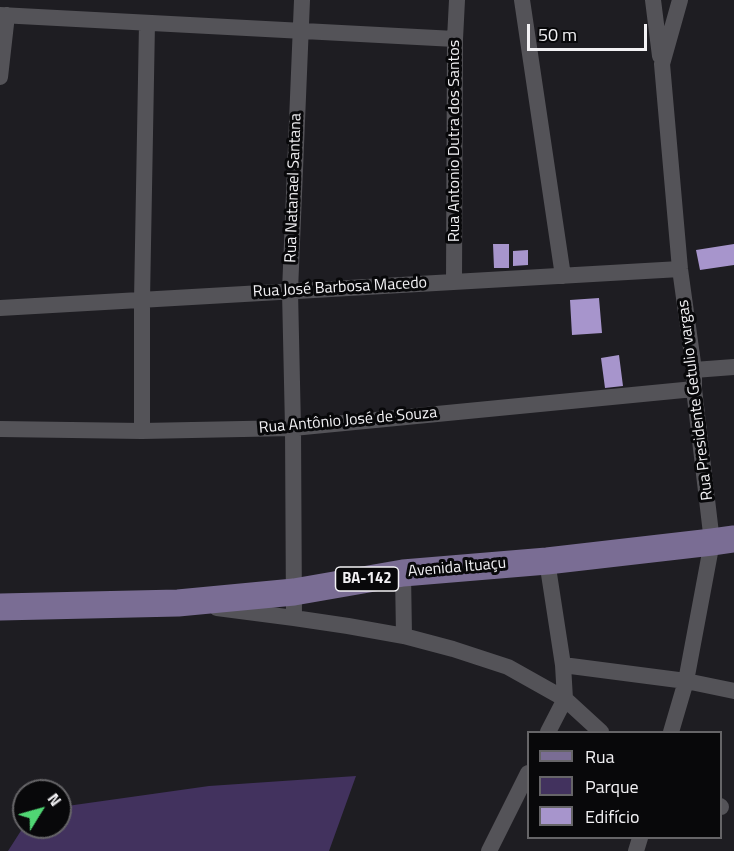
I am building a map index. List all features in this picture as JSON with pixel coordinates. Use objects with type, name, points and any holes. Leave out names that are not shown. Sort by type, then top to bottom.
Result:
[{"type":"main road","name":"Avenida Ituaçu","points":[[0,607],[178,603],[294,605],[403,573],[547,561],[723,541]]},
{"type":"street","name":"Rua Natanael Santana","points":[[294,605],[290,291],[302,0]]},
{"type":"street","name":"Rua Antonio Dutra dos Santos","points":[[454,282],[457,0]]},
{"type":"street","points":[[522,0],[563,276]]},
{"type":"street","name":"Rua Presidente Getulio vargas","points":[[653,0],[662,64],[680,268],[694,370],[694,389],[723,541],[671,731]]},
{"type":"street","name":"Rua Presidente Getulio vargas","points":[[662,64],[680,0]]},
{"type":"street","points":[[0,77],[3,15],[455,39]]},
{"type":"street","points":[[142,431],[147,23]]},
{"type":"street","name":"Rua José Barbosa Macedo","points":[[0,308],[680,268]]},
{"type":"street","points":[[694,370],[734,367]]},
{"type":"street","name":"Rua Antônio José de Souza","points":[[0,429],[142,431],[293,428],[694,389]]},
{"type":"street","points":[[547,561],[563,664],[565,699],[549,731]]},
{"type":"street","points":[[403,573],[404,636]]},
{"type":"street","points":[[294,605],[453,649],[508,667],[565,699],[600,731]]},
{"type":"street","points":[[563,664],[686,681],[734,691]]},
{"type":"street","points":[[489,851],[527,775]]},
{"type":"green space","points":[[356,776],[329,851],[8,851],[16,839],[72,839],[72,805],[209,786]]},
{"type":"building","points":[[493,244],[509,244],[509,268],[494,268]]},
{"type":"building","points":[[734,244],[734,265],[700,270],[696,250]]},
{"type":"building","points":[[528,250],[528,265],[513,266],[513,251]]},
{"type":"building","points":[[599,298],[602,333],[572,335],[570,300]]},
{"type":"building","points":[[619,355],[623,386],[605,388],[601,358]]}]
